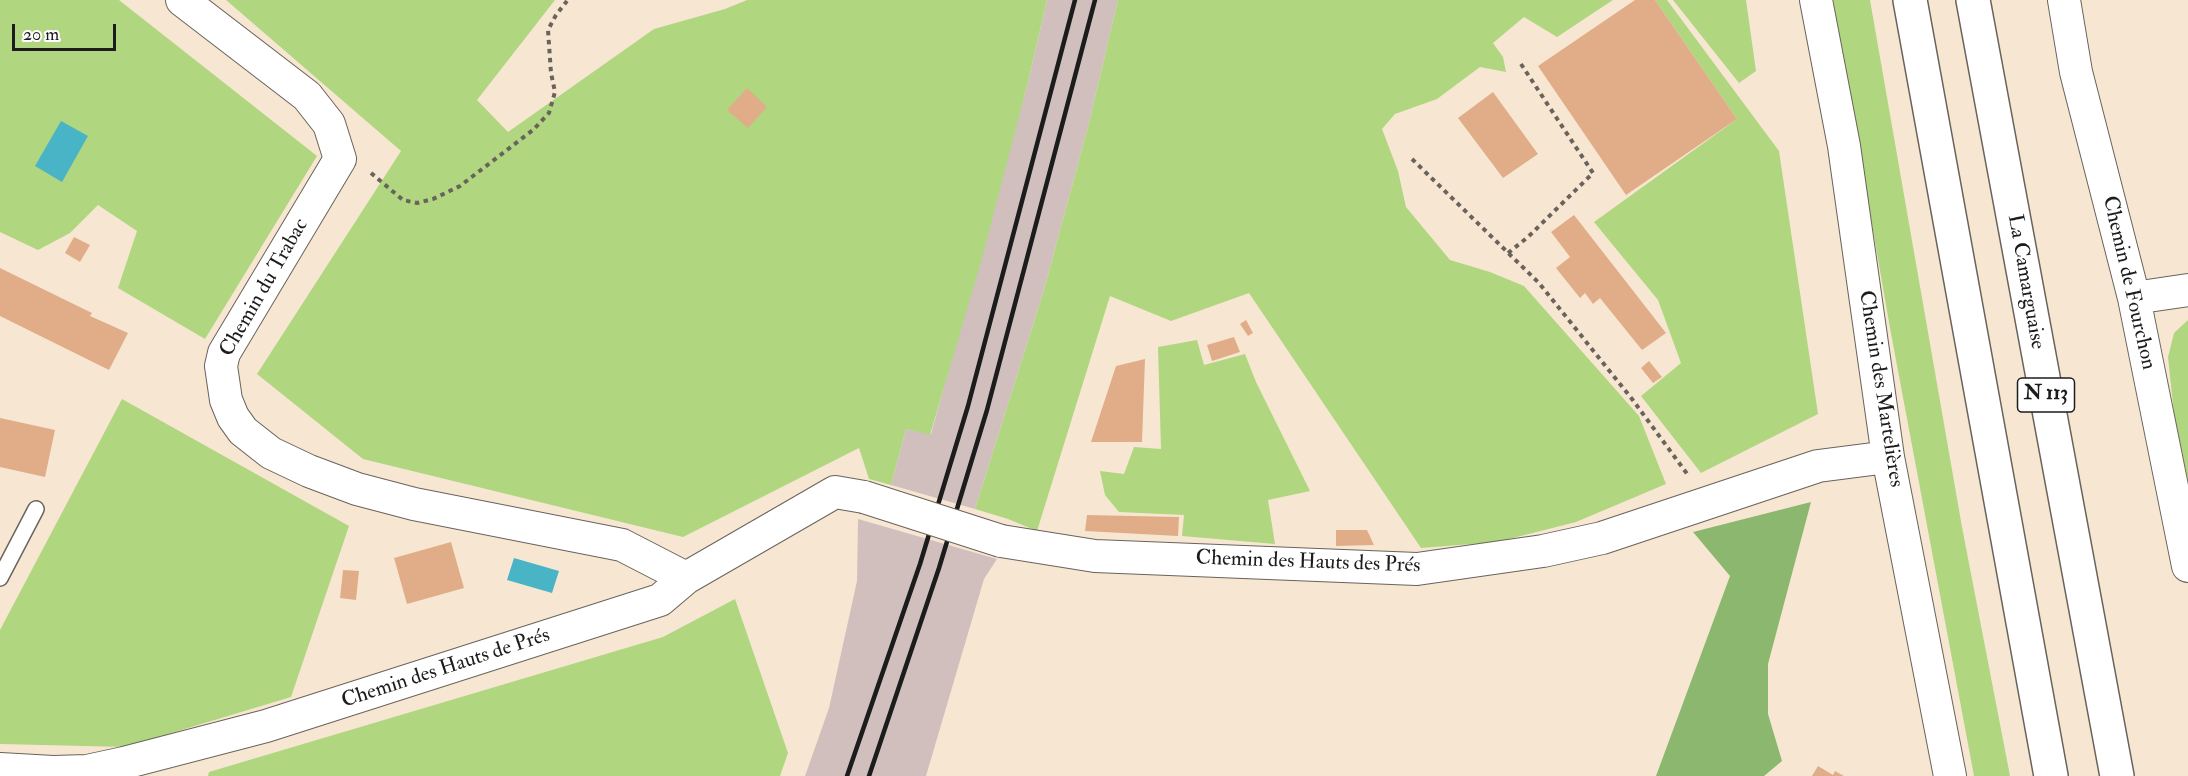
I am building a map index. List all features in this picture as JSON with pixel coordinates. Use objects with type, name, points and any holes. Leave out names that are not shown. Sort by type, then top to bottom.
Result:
[{"type":"highway","points":[[1910,0],[2051,776]]},
{"type":"highway","name":"La Camarguaise","points":[[1973,0],[2116,776]]},
{"type":"street","points":[[182,0],[307,96],[330,124],[336,144]]},
{"type":"street","name":"Chemin des Martelières","points":[[1816,0],[1844,146],[1888,457],[1950,776]]},
{"type":"street","name":"Chemin de Fourchon","points":[[2064,0],[2076,72],[2134,298],[2188,566]]},
{"type":"street","name":"Chemin du Trabac","points":[[336,144],[340,159],[224,353],[221,366],[226,400],[233,417],[243,431],[271,453],[309,471],[357,489],[414,504],[622,545],[686,579]]},
{"type":"street","points":[[2134,298],[2188,290]]},
{"type":"street","name":"Chemin des Hauts des Prés","points":[[864,498],[1001,540],[1095,556],[1417,569],[1543,551],[1602,538],[1818,466],[1888,457]]},
{"type":"street","name":"Chemin des Hauts de Prés","points":[[0,769],[87,771],[266,726],[660,600],[686,579],[835,492],[864,498]]},
{"type":"lane","points":[[0,578],[5,557],[36,509]]},
{"type":"path","points":[[336,144],[403,200],[417,203],[433,199],[460,186],[533,130],[549,113],[555,92],[551,73],[548,30],[567,1]]},
{"type":"path","points":[[1508,253],[1593,173],[1519,61]]},
{"type":"path","points":[[1412,159],[1539,283],[1632,399],[1708,503]]},
{"type":"shaded area","points":[[1047,0],[1118,0],[1089,123],[1044,290],[975,509],[891,485],[906,429],[931,434],[1027,86]]},
{"type":"shaded area","points":[[858,519],[997,559],[984,579],[926,776],[805,776],[829,708],[857,581]]},
{"type":"green space","points":[[0,0],[119,0],[317,156],[205,339],[118,288],[137,231],[98,205],[70,233],[38,250],[0,232]]},
{"type":"green space","points":[[226,0],[555,0],[477,100],[508,132],[654,29],[725,9],[747,0],[1047,0],[981,262],[930,435],[906,429],[891,485],[869,479],[859,448],[683,537],[363,459],[257,374],[401,151]]},
{"type":"green space","points":[[1118,0],[1613,0],[1557,37],[1524,17],[1493,43],[1503,57],[1506,72],[1480,67],[1437,99],[1395,114],[1382,129],[1398,171],[1406,207],[1450,260],[1490,272],[1524,286],[1639,416],[1666,484],[1576,522],[1497,542],[1421,548],[1249,293],[1171,321],[1110,296],[1037,531],[975,509],[1044,290],[1089,123]]},
{"type":"green space","points":[[1655,0],[1667,0],[1779,151],[1818,414],[1701,473],[1641,396],[1681,363],[1658,300],[1594,222],[1737,119]]},
{"type":"green space","points":[[1673,0],[1746,0],[1756,71],[1739,83]]},
{"type":"green space","points":[[1833,0],[1870,0],[1962,527],[2010,776],[1974,776],[1890,328]]},
{"type":"green space","points":[[2188,320],[2188,480],[2174,414],[2168,357],[2174,333]]},
{"type":"green space","points":[[1197,340],[1204,365],[1245,354],[1256,382],[1310,491],[1268,500],[1275,544],[1182,536],[1184,515],[1119,512],[1105,495],[1100,471],[1124,474],[1134,447],[1161,449],[1158,347]]},
{"type":"green space","points":[[122,399],[349,526],[291,697],[125,747],[0,744],[0,630]]},
{"type":"green space","points":[[1811,502],[1768,664],[1768,714],[1782,761],[1764,776],[1656,776],[1730,576],[1693,532]]},
{"type":"green space","points":[[735,599],[788,753],[780,776],[208,776],[209,772],[663,637]]},
{"type":"water","points":[[61,121],[88,136],[62,182],[35,166]]},
{"type":"water","points":[[514,558],[559,571],[552,593],[507,580]]},
{"type":"building","points":[[1635,0],[1655,0],[1737,119],[1626,195],[1538,66]]},
{"type":"building","points":[[747,88],[767,107],[748,128],[727,110]]},
{"type":"building","points":[[1493,92],[1538,154],[1503,178],[1458,118]]},
{"type":"building","points":[[1574,215],[1666,333],[1642,350],[1600,298],[1593,304],[1585,293],[1580,298],[1556,268],[1570,257],[1551,232]]},
{"type":"building","points":[[74,237],[90,245],[80,262],[65,253]]},
{"type":"building","points":[[0,268],[92,313],[90,316],[128,333],[109,370],[0,316]]},
{"type":"building","points":[[1246,320],[1253,333],[1248,336],[1240,324]]},
{"type":"building","points":[[1234,337],[1240,352],[1212,361],[1207,345]]},
{"type":"building","points":[[1145,359],[1142,442],[1091,442],[1116,366]]},
{"type":"building","points":[[1649,361],[1662,377],[1653,383],[1641,368]]},
{"type":"building","points":[[0,418],[55,430],[45,477],[0,467]]},
{"type":"building","points":[[1087,515],[1179,517],[1178,536],[1085,531]]},
{"type":"building","points":[[1336,530],[1367,530],[1374,545],[1336,546]]},
{"type":"building","points":[[451,542],[464,588],[407,604],[394,558]]},
{"type":"building","points":[[343,570],[359,571],[356,600],[340,598]]},
{"type":"building","points":[[1818,766],[1833,775],[1835,771],[1844,776],[1812,776]]},
{"type":"railway","points":[[847,776],[920,564],[968,406],[1075,0]]},
{"type":"railway","points":[[869,776],[939,568],[987,410],[1095,0]]}]
